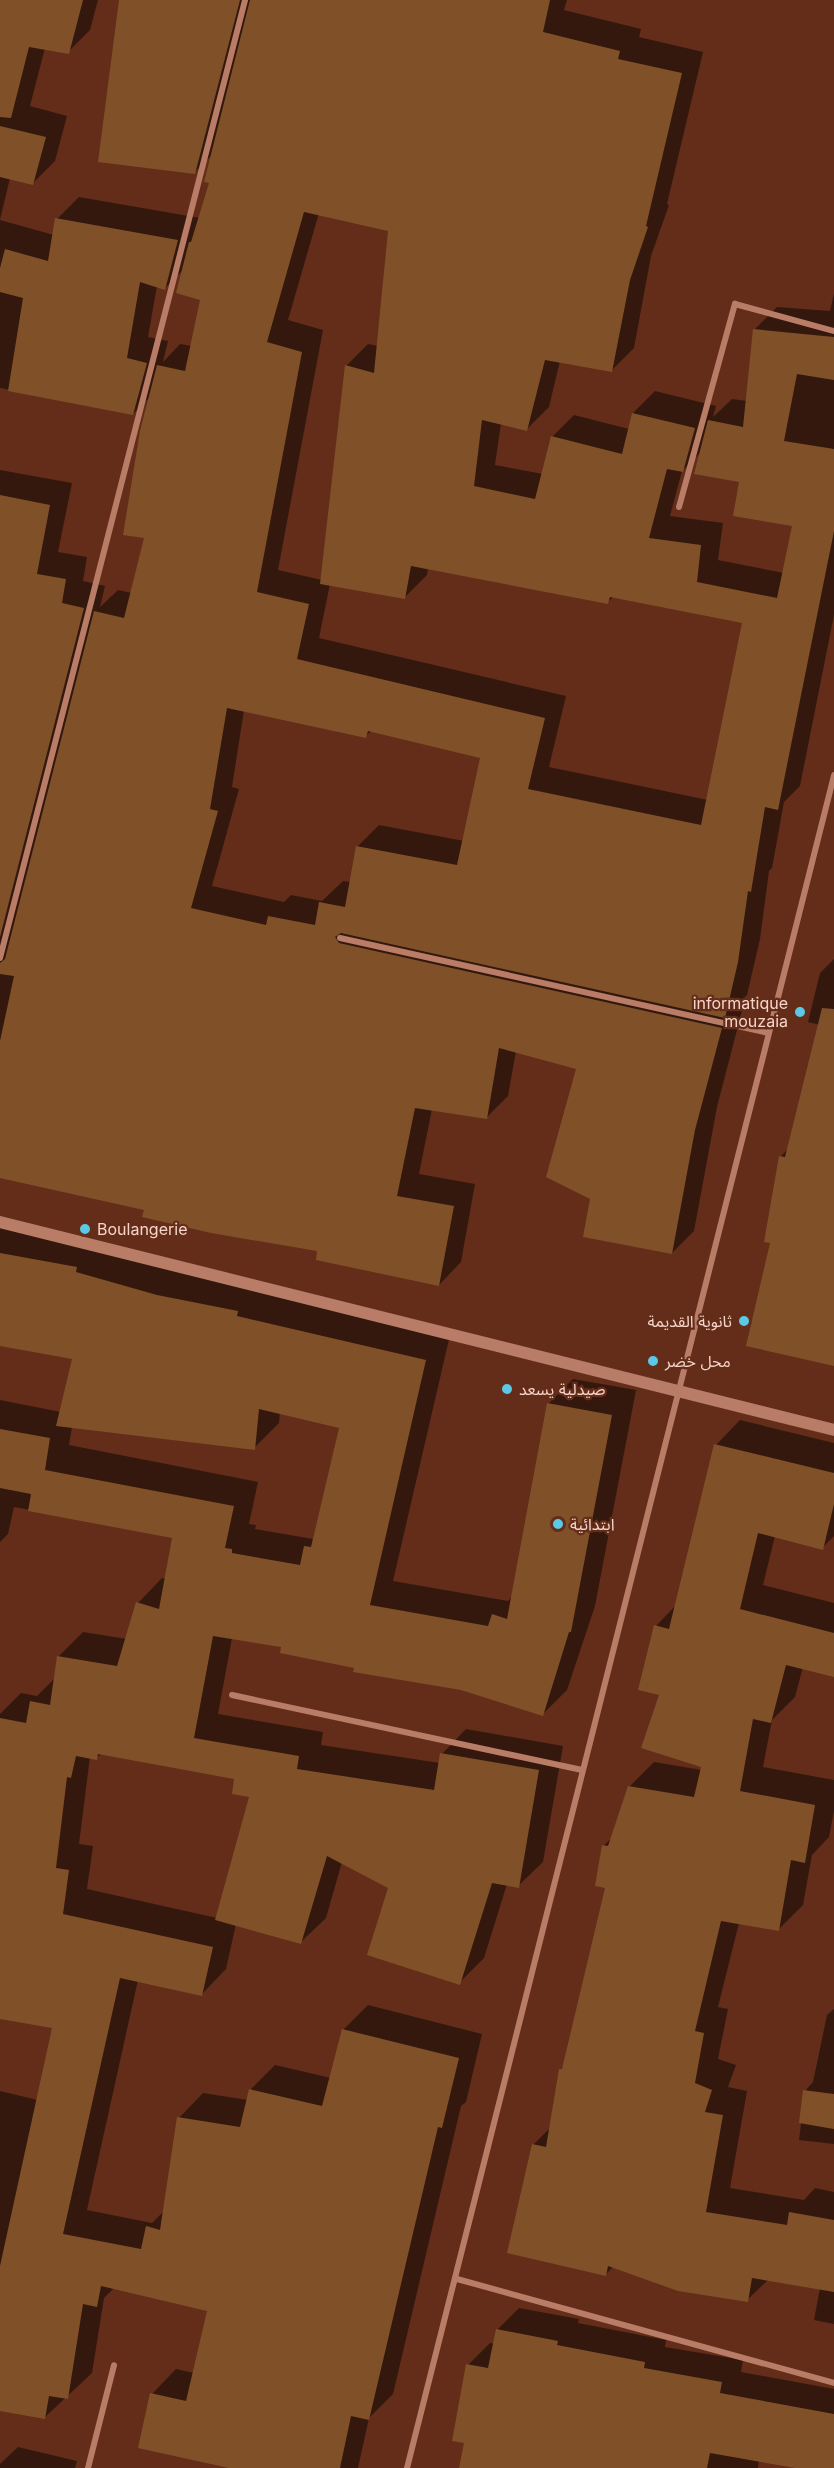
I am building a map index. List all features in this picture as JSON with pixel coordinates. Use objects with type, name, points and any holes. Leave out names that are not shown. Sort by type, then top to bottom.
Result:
[{"type":"main road","points":[[0,1222],[834,1430]]},
{"type":"street","points":[[0,958],[245,0]]},
{"type":"street","points":[[679,507],[735,304],[834,331]]},
{"type":"street","points":[[407,2468],[457,2279],[677,1390],[834,775]]},
{"type":"street","points":[[340,938],[767,1033]]},
{"type":"street","points":[[232,1695],[582,1770]]},
{"type":"street","points":[[457,2279],[834,2383]]},
{"type":"street","points":[[88,2468],[114,2365]]},
{"type":"building","points":[[0,0],[83,0],[69,54],[29,47],[11,118],[0,117]]},
{"type":"building","points":[[119,0],[240,0],[195,174],[98,162]]},
{"type":"building","points":[[250,0],[550,0],[543,32],[620,51],[618,59],[682,73],[646,226],[648,227],[630,280],[612,372],[545,360],[527,431],[482,420],[474,486],[535,499],[551,436],[622,454],[632,413],[695,428],[683,472],[667,469],[649,538],[701,545],[697,582],[777,598],[792,526],[733,516],[739,482],[694,474],[708,420],[743,427],[753,329],[834,337],[834,380],[797,374],[784,441],[834,449],[834,531],[778,810],[765,807],[751,892],[748,891],[738,962],[725,1018],[341,933],[335,937],[339,943],[722,1028],[695,1130],[672,1254],[583,1237],[590,1199],[546,1177],[576,1069],[499,1048],[487,1119],[415,1108],[397,1196],[454,1206],[439,1286],[316,1260],[317,1251],[211,1233],[142,1217],[144,1210],[0,1178],[0,1041],[14,976],[0,974],[0,963],[5,959],[94,611],[124,618],[144,538],[123,535],[140,431],[157,365],[185,371],[200,300],[176,293],[189,242],[191,242],[209,183],[204,182]],"holes":[[[304,212],[388,231],[374,373],[345,365],[320,584],[405,599],[411,566],[608,604],[610,597],[742,623],[701,825],[528,789],[545,718],[297,659],[309,604],[257,592],[302,352],[267,342]],[[227,708],[366,738],[368,731],[480,758],[457,865],[356,846],[345,907],[319,902],[315,925],[268,916],[266,925],[191,908],[218,811],[210,809]]]},
{"type":"building","points":[[0,126],[46,137],[33,185],[0,177]]},
{"type":"building","points":[[55,218],[178,240],[165,290],[140,282],[127,358],[147,363],[133,415],[8,391],[23,298],[0,292],[0,268],[5,249],[48,261]]},
{"type":"building","points":[[0,495],[50,505],[37,574],[66,579],[62,603],[84,608],[0,937]]},
{"type":"building","points":[[822,1008],[834,1009],[834,1366],[746,1346],[770,1243],[764,1242],[779,1156],[785,1157]]},
{"type":"building","points":[[0,1253],[77,1267],[76,1272],[157,1295],[238,1311],[237,1316],[426,1360],[370,1605],[488,1626],[492,1614],[507,1619],[547,1403],[612,1415],[571,1632],[569,1632],[543,1716],[461,1690],[353,1672],[354,1668],[280,1653],[281,1647],[213,1636],[194,1738],[299,1756],[297,1769],[434,1790],[440,1753],[539,1770],[519,1888],[492,1883],[460,1985],[367,1955],[388,1888],[327,1856],[301,1944],[215,1920],[249,1797],[232,1794],[234,1779],[98,1754],[97,1760],[76,1756],[71,1778],[67,1777],[56,1868],[69,1870],[63,1914],[213,1947],[202,1996],[120,1978],[63,2234],[141,2249],[146,2226],[160,2230],[177,2117],[240,2127],[249,2089],[322,2106],[342,2029],[459,2058],[442,2128],[438,2127],[369,2420],[351,2416],[340,2468],[229,2468],[138,2448],[150,2393],[186,2401],[207,2311],[101,2286],[97,2307],[83,2304],[68,2399],[49,2396],[45,2419],[0,2411],[0,2266],[52,2028],[0,2019],[0,1718],[26,1723],[30,1701],[50,1705],[57,1656],[117,1666],[136,1602],[159,1609],[172,1538],[28,1511],[31,1494],[0,1488],[0,1429],[50,1438],[45,1470],[234,1506],[225,1548],[232,1549],[232,1553],[300,1565],[304,1546],[311,1547],[339,1428],[259,1409],[255,1450],[56,1426],[72,1359],[0,1346]]},
{"type":"building","points":[[714,1444],[834,1473],[834,1504],[823,1550],[758,1533],[740,1609],[834,1633],[834,1677],[786,1665],[771,1723],[753,1719],[740,1791],[815,1805],[805,1863],[791,1860],[779,1931],[721,1921],[695,2031],[704,2033],[695,2083],[712,2090],[705,2112],[723,2115],[706,2212],[787,2225],[789,2212],[834,2220],[834,2292],[752,2278],[748,2302],[678,2291],[608,2266],[606,2276],[507,2253],[532,2144],[546,2147],[559,2069],[562,2069],[605,1888],[595,1886],[602,1845],[608,1846],[628,1786],[694,1797],[701,1767],[641,1748],[659,1695],[638,1690],[654,1625],[669,1629]]},
{"type":"building","points":[[803,2090],[834,2094],[834,2129],[799,2123]]},
{"type":"building","points":[[496,2329],[558,2341],[557,2345],[645,2362],[644,2368],[722,2382],[720,2393],[834,2414],[834,2468],[795,2468],[710,2453],[707,2468],[459,2468],[464,2443],[452,2441],[466,2364],[488,2368]]},
{"type":"place","name":"informatique mouzaia","points":[[800,1012]]},
{"type":"place","name":"Boulangerie","points":[[85,1229]]},
{"type":"place","name":"ثانوية القديمة","points":[[744,1321]]},
{"type":"place","name":"محل خضر","points":[[653,1361]]},
{"type":"place","name":"صيدلية يسعد","points":[[507,1389]]},
{"type":"place","name":"ابتدائية","points":[[558,1524]]}]
